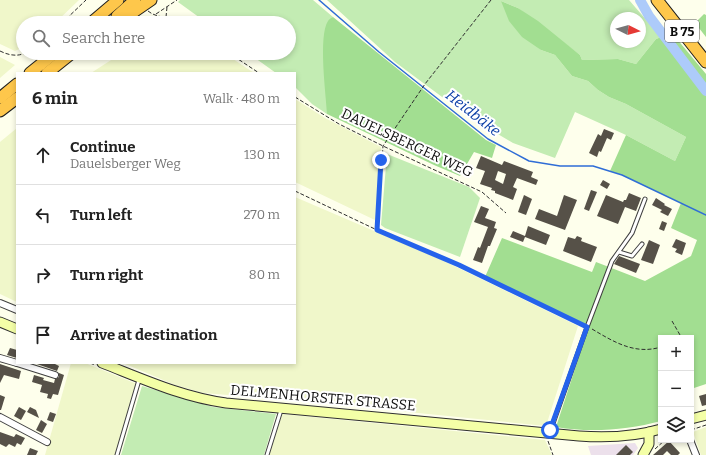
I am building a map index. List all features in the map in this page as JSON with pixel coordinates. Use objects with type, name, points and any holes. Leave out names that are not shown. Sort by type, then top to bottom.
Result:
[{"type":"highway","points":[[96,16],[109,0]]},
{"type":"highway","points":[[99,16],[118,0]]},
{"type":"highway","points":[[117,16],[135,0]]},
{"type":"highway","name":"B 75","points":[[657,0],[706,62]]},
{"type":"highway","name":"B 75","points":[[666,0],[706,51]]},
{"type":"highway","points":[[128,16],[148,5]]},
{"type":"highway","points":[[31,72],[46,60]]},
{"type":"highway","points":[[48,72],[63,60]]},
{"type":"highway","points":[[0,98],[16,85]]},
{"type":"highway","points":[[0,111],[16,99]]},
{"type":"street","points":[[0,302],[16,310]]},
{"type":"street","points":[[0,322],[16,329]]},
{"type":"street","points":[[0,358],[16,363]]},
{"type":"street","points":[[20,364],[55,376]]},
{"type":"street","name":"DELMENHORSTER STRASSE","points":[[104,364],[175,391],[209,401],[548,434],[614,437],[658,430]]},
{"type":"street","points":[[694,418],[706,414]]},
{"type":"street","points":[[0,417],[46,442]]},
{"type":"street","points":[[643,455],[649,444],[649,432]]},
{"type":"street","points":[[691,443],[696,455]]},
{"type":"lane","points":[[548,434],[612,261],[632,233],[645,199]]},
{"type":"lane","points":[[619,252],[632,256],[642,244]]},
{"type":"lane","points":[[117,455],[139,378]]},
{"type":"lane","points":[[267,455],[281,408]]},
{"type":"path","points":[[69,16],[86,0]]},
{"type":"path","points":[[155,15],[177,0]]},
{"type":"path","points":[[377,230],[383,146],[425,84],[491,0]]},
{"type":"path","points":[[148,5],[155,15],[160,16]]},
{"type":"path","points":[[166,16],[167,7]]},
{"type":"path","points":[[0,51],[12,56],[16,56]]},
{"type":"path","points":[[240,60],[258,72]]},
{"type":"path","name":"DAUELSBERGER WEG","points":[[296,98],[339,124],[482,192],[506,213]]},
{"type":"path","points":[[296,191],[377,230],[459,265],[587,327],[612,341],[636,350],[649,350],[658,348]]},
{"type":"path","points":[[672,321],[680,335]]},
{"type":"path","points":[[694,429],[706,425]]},
{"type":"path","points":[[548,434],[547,438],[554,455]]},
{"type":"path","points":[[654,450],[662,443]]},
{"type":"shaded area","points":[[635,443],[638,448],[633,455],[591,455],[588,446]]},
{"type":"green space","points":[[0,0],[79,0],[62,16],[16,16],[16,50],[0,44]]},
{"type":"green space","points":[[180,0],[313,0],[333,17],[328,22],[327,114],[312,104],[296,88],[296,72],[275,72],[258,60],[296,60],[296,16],[197,16],[178,2]]},
{"type":"green space","points":[[327,0],[629,0],[639,12],[610,12],[610,48],[646,48],[646,20],[661,37],[656,39],[636,64],[618,59],[582,60],[580,55],[518,8],[501,1],[541,50],[555,55],[572,76],[588,81],[609,97],[626,104],[686,137],[675,161],[626,135],[575,112],[555,158],[513,143],[469,117],[395,62]]},
{"type":"green space","points":[[501,1],[518,8],[538,21],[580,55],[582,60],[618,59],[636,64],[656,39],[672,33],[706,74],[706,384],[694,388],[694,335],[658,335],[658,422],[635,427],[608,430],[582,430],[556,427],[588,329],[587,327],[485,277],[502,238],[592,272],[596,262],[645,281],[691,256],[697,240],[671,228],[681,203],[622,175],[610,171],[626,135],[675,161],[686,137],[626,104],[609,97],[588,81],[572,76],[555,55],[541,50],[522,37],[509,21]]},
{"type":"green space","points":[[704,14],[706,15],[706,37],[695,23]]},
{"type":"green space","points":[[333,17],[486,140],[496,145],[492,158],[474,152],[460,176],[327,114],[323,66],[323,39],[328,21]]},
{"type":"green space","points":[[0,57],[15,65],[0,78]]},
{"type":"green space","points":[[111,60],[234,60],[252,72],[93,72]]},
{"type":"green space","points":[[296,100],[325,118],[381,147],[377,221],[296,182]]},
{"type":"green space","points":[[16,129],[16,302],[0,294],[0,142]]},
{"type":"green space","points":[[387,154],[469,187],[480,198],[460,257],[385,228],[381,225]]},
{"type":"green space","points":[[296,197],[444,261],[578,326],[546,426],[408,412],[379,407],[203,393],[175,385],[125,364],[296,364]]},
{"type":"green space","points":[[71,364],[87,364],[137,384],[115,455],[45,455]]},
{"type":"green space","points":[[142,386],[213,407],[276,414],[264,455],[121,455]]},
{"type":"green space","points":[[282,414],[545,440],[552,455],[269,455]]},
{"type":"green space","points":[[706,427],[706,455],[701,455],[694,432]]},
{"type":"building","points":[[604,129],[614,133],[611,140],[607,138],[601,152],[599,151],[597,157],[589,153],[598,134],[601,136]]},
{"type":"building","points":[[481,156],[502,165],[504,161],[533,172],[531,177],[538,180],[536,185],[517,178],[513,187],[517,189],[513,200],[495,193],[495,191],[491,190],[492,188],[480,184],[485,171],[476,168]],"holes":[[[498,171],[506,174],[503,184],[495,180]]]},
{"type":"building","points":[[603,180],[610,184],[607,189],[600,185]]},
{"type":"building","points":[[591,190],[597,192],[589,211],[584,209]]},
{"type":"building","points":[[629,193],[641,198],[636,211],[625,207],[618,224],[597,216],[606,195],[623,202],[626,200]]},
{"type":"building","points":[[524,195],[532,199],[526,215],[518,212]]},
{"type":"building","points":[[564,195],[577,200],[565,230],[535,219],[539,209],[557,216]]},
{"type":"building","points":[[656,198],[665,204],[664,205],[672,209],[668,216],[660,212],[662,210],[652,205]]},
{"type":"building","points":[[481,206],[489,209],[485,218],[496,222],[494,228],[497,229],[490,246],[488,246],[482,263],[473,260],[478,247],[480,248],[488,227],[474,222]]},
{"type":"building","points":[[662,221],[667,223],[664,231],[659,229]]},
{"type":"building","points":[[528,226],[550,235],[546,245],[525,237],[523,242],[510,237],[513,231],[525,236]]},
{"type":"building","points":[[577,236],[582,238],[581,241],[597,247],[591,262],[563,251],[568,237],[575,239]]},
{"type":"building","points":[[676,239],[686,243],[682,255],[675,252],[677,249],[672,247]]},
{"type":"building","points":[[649,240],[660,245],[653,264],[641,260]]},
{"type":"building","points":[[619,256],[640,264],[636,273],[614,264]]},
{"type":"building","points":[[10,348],[16,350],[16,358],[7,355]]},
{"type":"building","points":[[0,364],[21,371],[19,379],[4,375],[0,383]]},
{"type":"building","points":[[37,364],[55,364],[59,366],[57,371]]},
{"type":"building","points":[[59,373],[64,375],[58,395],[53,394],[51,399],[47,398],[48,394],[40,392],[42,385],[32,382],[34,375],[44,378],[43,380],[54,383],[55,379],[59,377]]},
{"type":"building","points":[[706,394],[706,405],[702,406],[699,396]]},
{"type":"building","points":[[0,395],[5,397],[1,410],[0,410]]},
{"type":"building","points":[[19,407],[26,411],[21,420],[14,416]]},
{"type":"building","points":[[30,407],[36,410],[39,418],[27,412]]},
{"type":"building","points":[[50,412],[56,414],[53,422],[47,420]]},
{"type":"building","points":[[41,420],[47,424],[42,433],[36,430]]},
{"type":"building","points":[[0,432],[14,437],[16,434],[25,438],[21,445],[17,443],[15,447],[9,444],[6,447],[0,444]]},
{"type":"building","points":[[667,443],[671,443],[680,453],[678,455],[671,455],[667,451],[663,455],[653,455]]},
{"type":"building","points":[[626,445],[633,452],[630,455],[616,455]]},
{"type":"building","points":[[30,448],[38,451],[36,455],[27,455]]},
{"type":"waterway","name":"Heidbäke","points":[[319,0],[379,52],[488,139],[529,161],[560,166],[593,166],[622,175],[706,215]]},
{"type":"waterway","points":[[640,0],[649,16],[706,91]]},
{"type":"route","points":[[381,160],[377,230],[459,265],[587,327],[550,430]]}]
